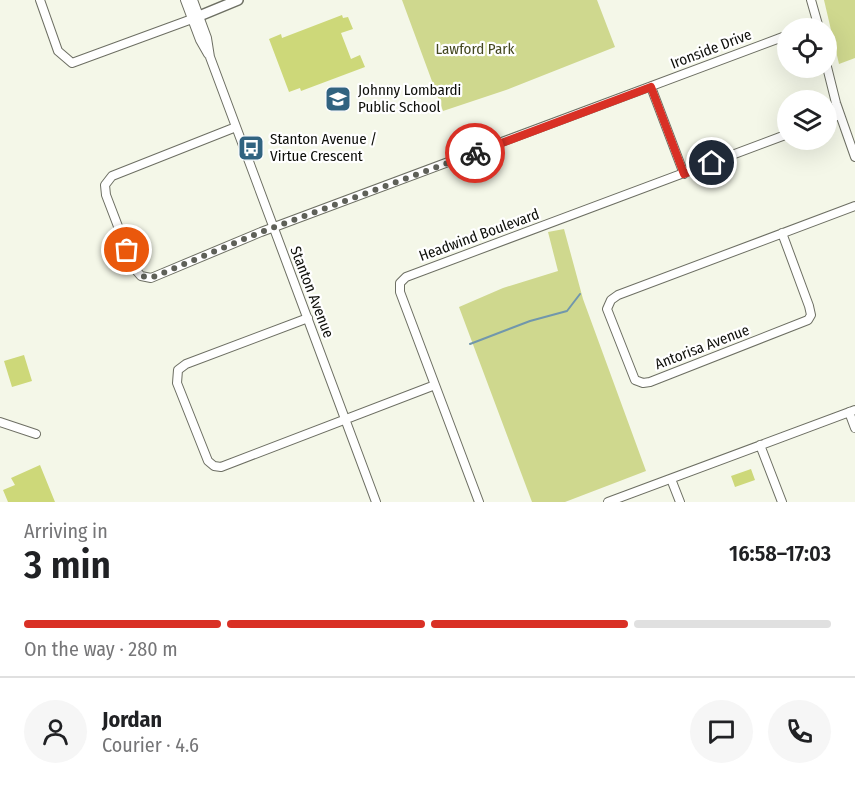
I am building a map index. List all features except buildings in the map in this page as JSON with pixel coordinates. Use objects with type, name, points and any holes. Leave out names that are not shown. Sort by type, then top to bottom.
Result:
[{"type":"street","points":[[40,0],[58,51],[72,63],[238,0]]},
{"type":"street","name":"Stanton Avenue","points":[[185,0],[207,38],[210,57],[376,502]]},
{"type":"street","name":"Stanton Avenue","points":[[193,0],[195,17]]},
{"type":"street","points":[[811,0],[815,18]]},
{"type":"street","name":"Ironside Drive","points":[[236,127],[112,176],[105,185],[106,195],[134,268],[146,278],[777,39]]},
{"type":"street","points":[[830,78],[839,115],[855,157]]},
{"type":"street","points":[[651,87],[684,174]]},
{"type":"street","name":"Headwind Boulevard","points":[[479,502],[400,292],[400,283],[406,277],[777,138]]},
{"type":"street","name":"Antorisa Avenue","points":[[782,233],[809,306],[811,315],[808,320],[650,382],[643,383],[635,380],[608,309],[611,300],[618,295],[782,233],[855,206]]},
{"type":"street","points":[[308,318],[186,364],[178,370],[177,383],[208,461],[214,466],[221,466],[435,385]]},
{"type":"street","points":[[608,502],[852,411],[855,428]]},
{"type":"street","points":[[0,422],[36,434]]},
{"type":"street","points":[[760,445],[782,502]]},
{"type":"street","points":[[671,479],[680,502]]},
{"type":"green space","name":"Lawford Park","points":[[402,0],[597,0],[615,47],[506,90],[443,111]]},
{"type":"green space","points":[[824,0],[855,0],[855,58],[839,64],[837,18],[828,18]]},
{"type":"green space","points":[[564,229],[583,299],[646,471],[565,502],[532,502],[459,307],[503,288],[558,271],[548,232]]},
{"type":"waterway","points":[[470,344],[530,321],[567,311],[580,294]]},
{"type":"way so far","points":[[127,250],[134,268],[141,276],[151,278],[261,232],[475,153]]},
{"type":"place","name":"Johnny Lombardi Public School","points":[[338,99]]},
{"type":"place","name":"Stanton Avenue / Virtue Crescent","points":[[251,148]]},
{"type":"route","points":[[475,153],[651,87],[684,174],[712,163]]}]
